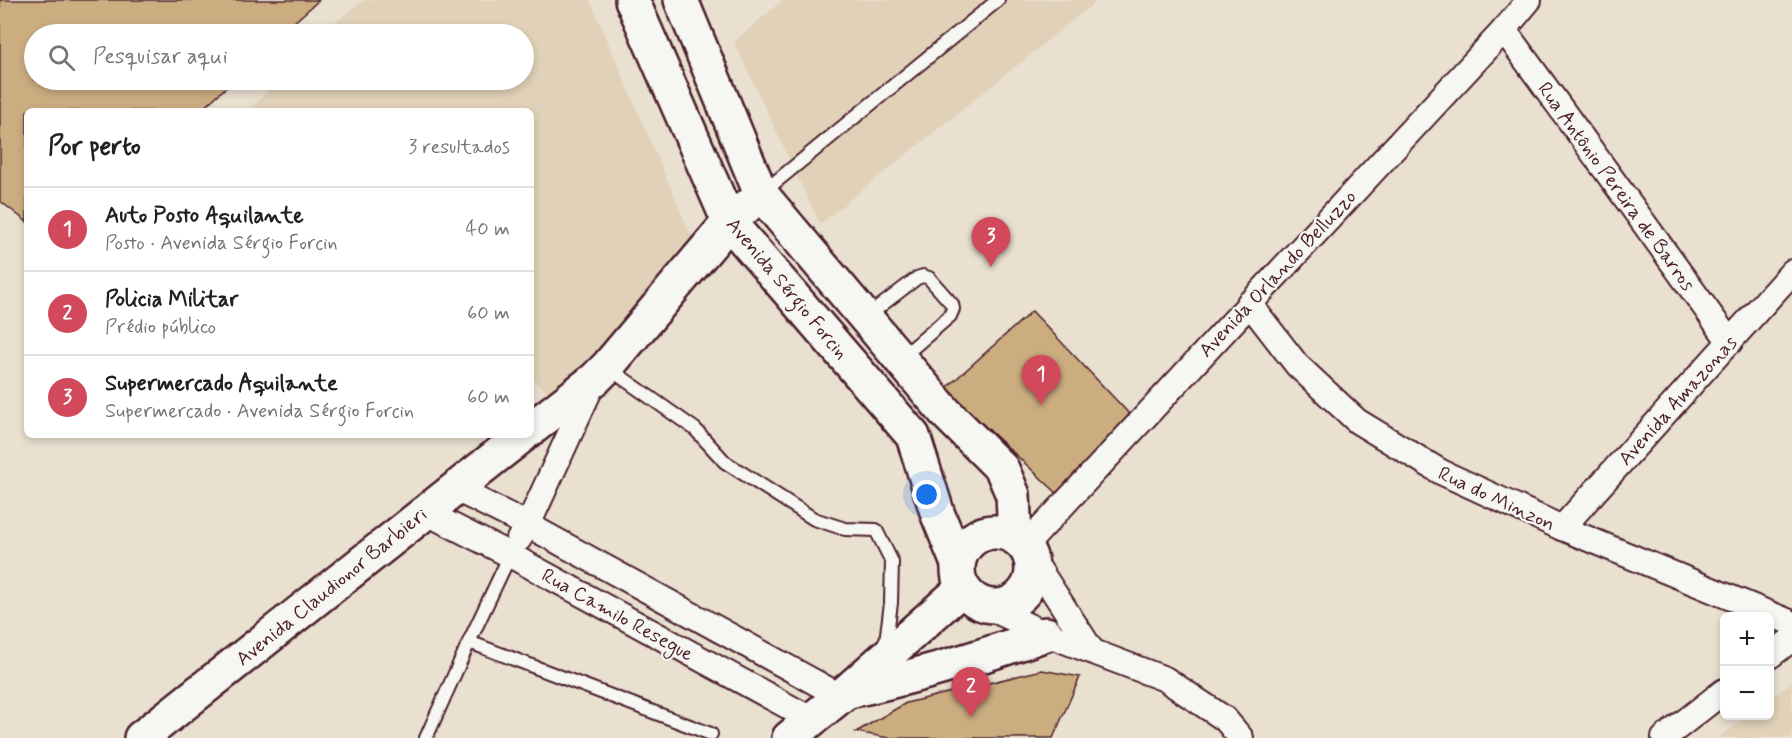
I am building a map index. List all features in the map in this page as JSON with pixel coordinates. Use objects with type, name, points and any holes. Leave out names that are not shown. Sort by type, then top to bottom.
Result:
[{"type":"street","name":"Avenida Sérgio Forcin","points":[[632,0],[729,222],[913,436],[938,515],[967,585],[992,607],[1005,606],[1016,601],[1025,593],[1031,581],[1033,569],[1024,547],[1013,495],[1002,469],[945,412],[761,194],[681,0]]},
{"type":"street","name":"Avenida Orlando Belluzzo","points":[[1024,547],[1504,30],[1529,0]]},
{"type":"street","name":"Rua Antônio Pereira de Barros","points":[[1504,30],[1730,342]]},
{"type":"street","points":[[534,427],[601,373],[729,222],[761,194]]},
{"type":"street","name":"Avenida Amazonas","points":[[1562,528],[1792,272]]},
{"type":"street","name":"Rua do Minzon","points":[[1249,303],[1297,365],[1358,421],[1442,472],[1562,528],[1792,623]]},
{"type":"street","points":[[510,555],[528,525],[601,373]]},
{"type":"street","points":[[913,436],[945,412]]},
{"type":"street","name":"Avenida Claudionor Barbieri","points":[[141,738],[519,438]]},
{"type":"street","name":"Rua Camilo Resegue","points":[[454,488],[844,693]]},
{"type":"street","name":"Rua Camilo Resegue","points":[[425,512],[510,555],[800,729]]},
{"type":"street","points":[[1092,651],[1024,547],[1004,533],[991,532],[969,543],[962,552],[967,585],[1046,634],[1165,679],[1225,719],[1241,738]]},
{"type":"street","points":[[800,729],[967,585]]},
{"type":"street","points":[[844,693],[891,682],[1046,634]]},
{"type":"street","points":[[1774,653],[1792,639]]},
{"type":"street","points":[[1664,738],[1720,695]]},
{"type":"lane","points":[[761,194],[998,0]]},
{"type":"lane","points":[[865,318],[917,278],[923,276],[928,278],[952,304],[953,309],[950,316],[900,359]]},
{"type":"lane","points":[[601,373],[695,429],[725,462],[814,519],[845,529],[876,530],[892,562],[891,603],[883,659]]},
{"type":"lane","points":[[426,738],[510,555]]},
{"type":"lane","points":[[469,642],[711,734]]},
{"type":"shaded area","points":[[365,0],[590,0],[696,247],[552,396],[534,381],[534,108],[251,108],[269,90],[534,90],[534,24],[334,24]]},
{"type":"shaded area","points":[[783,0],[1098,0],[820,224],[734,42]]},
{"type":"shaded area","points":[[1792,682],[1792,738],[1719,738],[1743,720],[1774,720],[1774,696]]},
{"type":"building","points":[[0,0],[319,0],[292,24],[24,24],[24,90],[223,90],[203,108],[24,108],[24,220],[0,201]]},
{"type":"building","points":[[1032,311],[1136,421],[1059,495],[945,389]]},
{"type":"building","points":[[1042,670],[1080,677],[1053,738],[889,738],[856,732],[906,703]]},
{"type":"place","name":"Supermercado Aquilante","points":[[991,267]]},
{"type":"place","name":"Auto Posto Aquilante","points":[[1041,405]]},
{"type":"place","name":"Policia Militar","points":[[971,717]]}]
